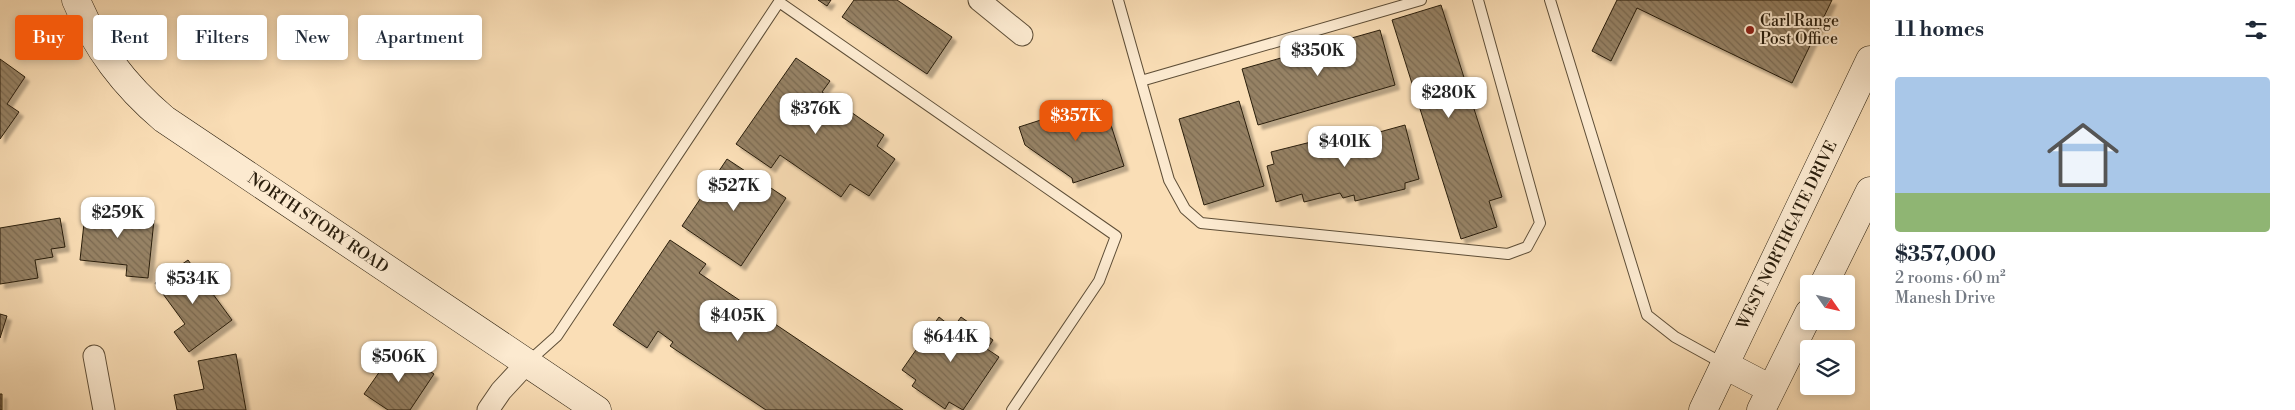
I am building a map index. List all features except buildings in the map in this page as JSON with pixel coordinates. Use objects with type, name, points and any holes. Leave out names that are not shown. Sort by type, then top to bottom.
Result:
[{"type":"main road","name":"NORTH STORY ROAD","points":[[76,0],[89,30],[116,73],[139,98],[164,119],[597,410]]},
{"type":"main road","name":"WEST NORTHGATE DRIVE","points":[[1703,410],[1870,60]]},
{"type":"main road","points":[[1828,275],[1870,192]]},
{"type":"main road","points":[[1725,365],[1766,399],[1801,330]]},
{"type":"street","points":[[979,0],[1022,35]]},
{"type":"street","points":[[94,356],[104,410]]},
{"type":"street","points":[[488,410],[526,364]]},
{"type":"lane","points":[[1118,0],[1169,180],[1185,209],[1201,223],[1508,254],[1527,247],[1540,223],[1478,0]]},
{"type":"lane","points":[[1141,81],[1421,0]]},
{"type":"lane","points":[[1550,0],[1647,315],[1676,337],[1725,365]]},
{"type":"lane","points":[[526,364],[557,336],[779,2],[1116,236],[1099,281],[1012,410]]},
{"type":"place","name":"Carl Range Post Office","points":[[1750,30]]}]
